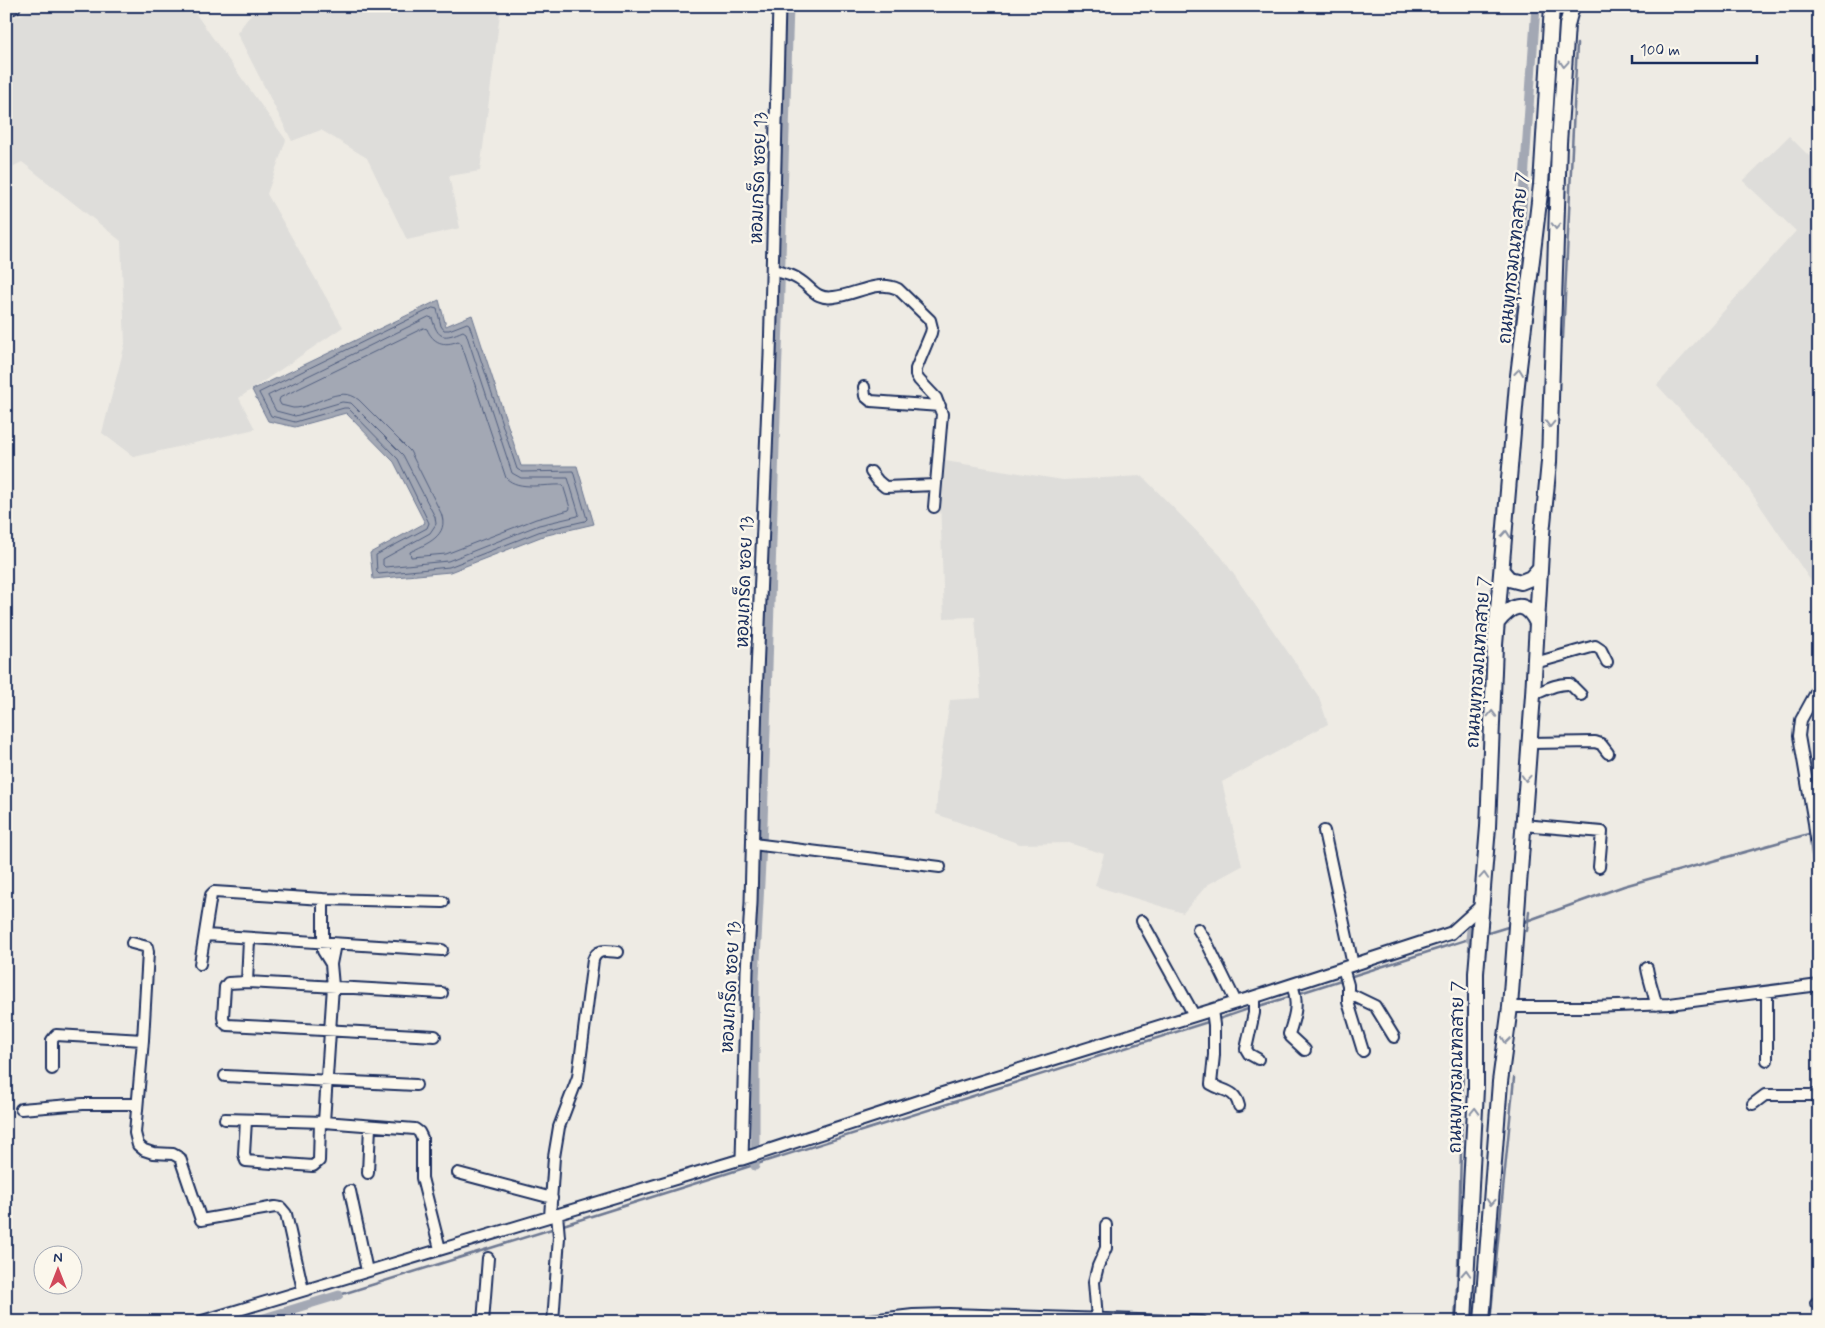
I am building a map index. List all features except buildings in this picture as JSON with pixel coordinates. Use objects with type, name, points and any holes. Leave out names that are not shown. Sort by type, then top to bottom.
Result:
[{"type":"main road","points":[[6,8],[12,6]]},
{"type":"main road","name":"ถนนพุทธมณฑลสาย 7","points":[[1482,1322],[1500,1082],[1510,1007],[1549,462],[1559,143],[1569,9]]},
{"type":"main road","name":"ถนนพุทธมณฑลสาย 7","points":[[1464,1322],[1476,1090],[1478,915],[1488,827],[1497,623],[1517,384],[1541,185],[1550,10]]},
{"type":"main road","points":[[1502,571],[1510,579],[1521,582],[1531,578],[1540,568]]},
{"type":"main road","points":[[1497,623],[1506,611],[1516,606],[1526,608],[1533,614],[1537,623]]},
{"type":"street","name":"หอมเกร็ด ซอย 13","points":[[752,1156],[747,971],[752,903],[760,845],[756,697],[778,272],[779,6]]},
{"type":"street","points":[[778,272],[798,278],[816,295],[833,298],[887,284],[898,288],[932,323],[931,333],[916,369],[916,375],[932,393],[940,406],[941,431],[934,507]]},
{"type":"street","points":[[864,388],[865,396],[871,401],[940,406]]},
{"type":"street","points":[[871,472],[881,485],[885,487],[935,485]]},
{"type":"street","points":[[1535,663],[1595,646],[1601,650],[1607,662]]},
{"type":"street","points":[[1533,696],[1556,685],[1564,684],[1570,684],[1581,695]]},
{"type":"street","points":[[1819,688],[1807,707],[1799,729],[1817,840],[1819,864]]},
{"type":"street","points":[[1529,743],[1595,742],[1601,744],[1608,753]]},
{"type":"street","points":[[1522,825],[1602,832],[1599,867]]},
{"type":"street","points":[[1324,831],[1347,969],[1348,1002],[1363,1051]]},
{"type":"street","points":[[760,845],[940,867]]},
{"type":"street","points":[[200,964],[211,895],[214,892],[323,899],[443,902]]},
{"type":"street","points":[[323,899],[323,943],[326,956],[331,964]]},
{"type":"street","points":[[198,1322],[367,1270],[555,1218],[1194,1015],[1213,1017],[1236,1002],[1254,1005],[1293,987],[1452,933],[1463,923],[1478,915]]},
{"type":"street","points":[[1142,921],[1194,1015]]},
{"type":"street","points":[[1198,929],[1236,1002]]},
{"type":"street","points":[[205,935],[442,950]]},
{"type":"street","points":[[247,982],[248,939]]},
{"type":"street","points":[[132,943],[147,946],[148,952],[135,1133],[138,1145],[144,1150],[153,1153],[173,1154],[180,1158],[201,1220],[275,1207],[281,1208],[286,1214],[303,1290]]},
{"type":"street","points":[[246,1120],[244,1154],[246,1161],[313,1166],[319,1161],[328,1081],[333,986],[331,964],[335,944]]},
{"type":"street","points":[[553,1322],[559,1237],[552,1198],[554,1157],[559,1128],[578,1076],[592,960],[595,954],[600,951],[618,952]]},
{"type":"street","points":[[1647,968],[1648,978],[1654,990],[1656,1005]]},
{"type":"street","points":[[435,1036],[228,1025],[224,1022],[223,1017],[225,988],[228,983],[247,982],[442,993]]},
{"type":"street","points":[[1510,1007],[1656,1005],[1819,985]]},
{"type":"street","points":[[1293,987],[1296,1010],[1289,1034],[1305,1050]]},
{"type":"street","points":[[1348,989],[1375,1006],[1394,1037]]},
{"type":"street","points":[[1767,992],[1767,1060]]},
{"type":"street","points":[[1254,1005],[1246,1049],[1249,1054],[1258,1059]]},
{"type":"street","points":[[1213,1017],[1214,1055],[1211,1084],[1234,1094],[1239,1106]]},
{"type":"street","points":[[52,1069],[52,1040],[56,1035],[143,1040]]},
{"type":"street","points":[[224,1076],[416,1085]]},
{"type":"street","points":[[1753,1104],[1765,1095],[1819,1095]]},
{"type":"street","points":[[21,1109],[83,1104],[137,1104]]},
{"type":"street","points":[[225,1119],[322,1122],[415,1129],[422,1138],[422,1178],[440,1249]]},
{"type":"street","points":[[368,1173],[370,1126]]},
{"type":"street","points":[[458,1173],[552,1198]]},
{"type":"street","points":[[350,1191],[367,1270]]},
{"type":"street","points":[[1097,1318],[1094,1282],[1098,1266],[1106,1248],[1106,1224]]},
{"type":"street","points":[[483,1322],[488,1258]]},
{"type":"street","points":[[853,1322],[949,1314],[1058,1320],[1097,1318],[1202,1322]]},
{"type":"shaded area","points":[[45,6],[190,6],[286,140],[267,194],[343,327],[239,398],[255,429],[134,457],[102,433],[125,344],[121,241],[22,162],[6,170],[6,20]]},
{"type":"shaded area","points":[[257,6],[501,6],[480,171],[449,176],[460,228],[407,240],[367,158],[321,130],[292,141],[237,33]]},
{"type":"shaded area","points":[[1789,136],[1809,156],[1819,143],[1819,593],[1738,473],[1657,385],[1796,231],[1743,181]]},
{"type":"shaded area","points":[[945,461],[1063,480],[1142,476],[1221,556],[1319,697],[1328,724],[1222,782],[1242,866],[1207,885],[1183,913],[1095,886],[1104,854],[1069,843],[1020,844],[936,814],[939,770],[950,700],[981,698],[975,617],[944,618],[940,498]]},
{"type":"water","points":[[439,300],[446,326],[472,315],[521,466],[577,466],[594,524],[543,536],[450,572],[373,579],[370,553],[425,523],[394,462],[346,413],[295,427],[268,421],[252,390]]},
{"type":"waterway","points":[[755,1166],[755,979],[763,824],[789,6]]},
{"type":"waterway","points":[[1511,335],[1520,239],[1536,6]]},
{"type":"waterway","points":[[1563,338],[1577,44]]},
{"type":"waterway","points":[[1521,923],[1624,886],[1812,833]]},
{"type":"waterway","points":[[1527,931],[1529,911]]},
{"type":"waterway","points":[[1485,934],[1511,926]]},
{"type":"waterway","points":[[1470,939],[1471,930]]},
{"type":"waterway","points":[[1349,977],[1475,937]]},
{"type":"waterway","points":[[1469,950],[1470,939]]},
{"type":"waterway","points":[[1297,994],[1344,979]]},
{"type":"waterway","points":[[1256,1007],[1292,996]]},
{"type":"waterway","points":[[1216,1020],[1251,1008]]},
{"type":"waterway","points":[[560,1226],[1211,1021]]},
{"type":"waterway","points":[[1455,1322],[1463,1073]]},
{"type":"waterway","points":[[1490,1322],[1514,1078]]},
{"type":"waterway","points":[[320,1301],[555,1228]]},
{"type":"waterway","points":[[251,1322],[339,1295]]}]
